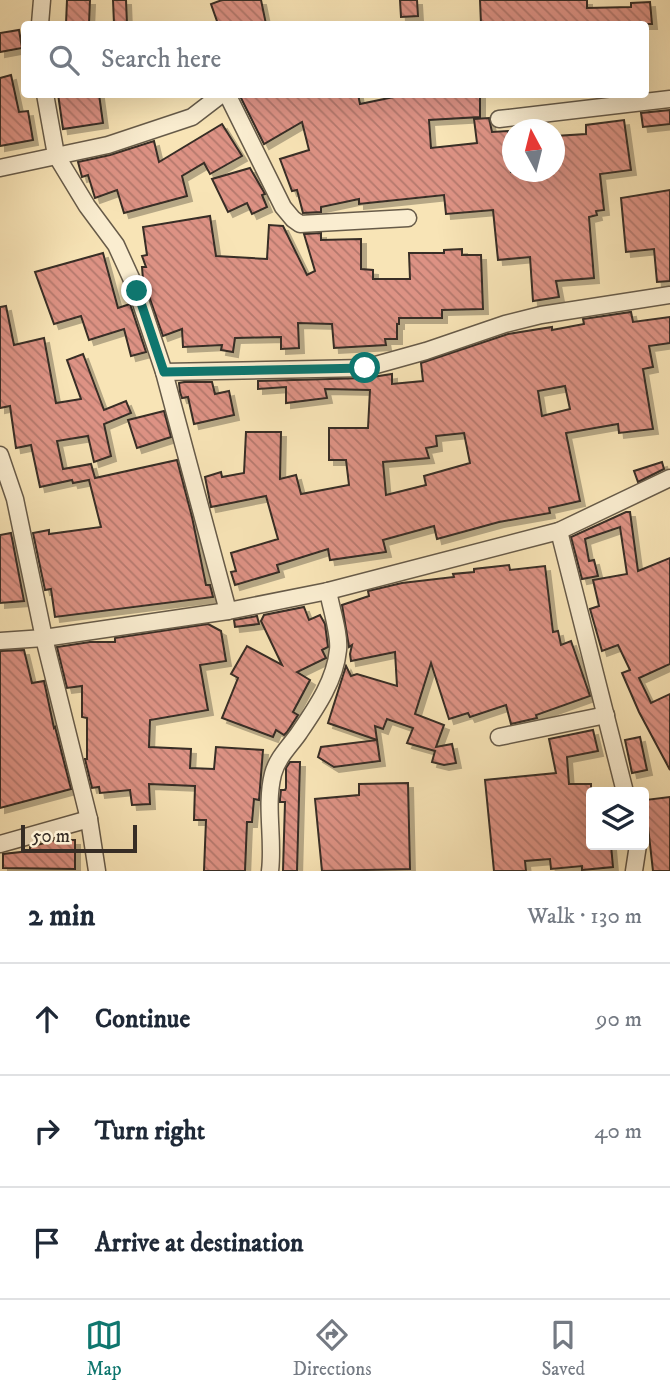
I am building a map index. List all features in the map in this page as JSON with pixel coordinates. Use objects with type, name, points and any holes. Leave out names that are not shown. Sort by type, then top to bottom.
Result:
[{"type":"street","points":[[40,21],[43,0]]},
{"type":"street","points":[[46,98],[56,155],[87,206],[116,244],[137,291],[164,372],[228,611]]},
{"type":"street","points":[[0,168],[108,145],[192,117],[218,98]]},
{"type":"street","points":[[226,98],[283,207],[300,224],[408,218]]},
{"type":"street","points":[[499,119],[670,99]]},
{"type":"street","points":[[164,372],[365,368],[517,321],[670,295]]},
{"type":"street","points":[[0,456],[15,499],[44,638],[89,819],[97,871]]},
{"type":"street","points":[[0,641],[44,638],[228,611],[328,592],[559,531],[670,478]]},
{"type":"street","points":[[559,531],[624,787]]},
{"type":"street","points":[[270,871],[268,815],[273,773],[282,754],[324,692],[339,648],[328,592]]},
{"type":"street","points":[[499,737],[606,715]]},
{"type":"street","points":[[0,844],[89,819]]},
{"type":"street","points":[[634,871],[637,850]]},
{"type":"building","points":[[67,0],[90,0],[89,21],[66,21]]},
{"type":"building","points":[[113,0],[126,0],[127,21],[114,21]]},
{"type":"building","points":[[222,0],[261,0],[265,21],[217,21],[211,4]]},
{"type":"building","points":[[400,0],[417,0],[418,16],[401,17]]},
{"type":"building","points":[[480,0],[587,0],[587,8],[631,7],[631,3],[650,2],[652,24],[649,24],[649,21],[481,21]]},
{"type":"building","points":[[19,30],[21,48],[0,52],[0,33]]},
{"type":"building","points":[[11,75],[19,112],[28,111],[33,140],[0,146],[0,78]]},
{"type":"building","points":[[59,98],[100,98],[103,123],[63,129]]},
{"type":"building","points":[[241,98],[359,98],[360,104],[389,98],[480,98],[480,117],[429,120],[431,148],[477,143],[474,119],[489,118],[492,132],[502,131],[502,182],[565,182],[565,135],[586,134],[586,125],[624,120],[631,170],[600,174],[604,210],[596,211],[597,215],[589,217],[594,278],[556,281],[559,297],[533,301],[530,257],[498,260],[493,210],[446,214],[444,195],[359,204],[359,199],[321,207],[321,212],[303,213],[297,190],[292,191],[280,159],[309,150],[302,122],[264,144]]},
{"type":"building","points":[[670,110],[670,124],[643,127],[641,113]]},
{"type":"building","points":[[222,124],[242,156],[210,174],[204,163],[182,176],[187,196],[124,213],[117,190],[95,198],[88,175],[82,177],[78,162],[154,141],[159,162]]},
{"type":"building","points":[[250,168],[265,194],[262,195],[267,207],[252,214],[247,203],[228,212],[212,179]]},
{"type":"building","points":[[670,190],[670,281],[657,282],[654,249],[626,252],[621,198]]},
{"type":"building","points":[[210,216],[216,256],[267,259],[269,225],[283,226],[307,275],[315,271],[304,234],[321,233],[321,240],[361,239],[361,269],[373,270],[373,279],[410,279],[409,253],[444,253],[444,250],[462,249],[462,255],[481,255],[483,309],[442,310],[442,318],[399,318],[397,339],[385,339],[386,345],[334,348],[332,324],[298,323],[299,348],[281,349],[281,337],[235,338],[233,352],[221,350],[222,345],[183,347],[182,329],[163,336],[143,279],[142,267],[146,267],[142,256],[147,255],[143,227]]},
{"type":"building","points":[[103,253],[118,308],[130,304],[146,352],[131,356],[124,329],[89,340],[81,316],[54,324],[35,272]]},
{"type":"building","points":[[6,306],[14,345],[44,338],[56,403],[81,399],[67,360],[83,354],[104,410],[126,401],[131,413],[104,424],[111,456],[94,462],[88,436],[57,441],[63,469],[91,464],[95,478],[177,460],[206,585],[210,585],[213,597],[55,617],[51,589],[45,590],[33,533],[49,530],[49,534],[101,527],[89,480],[73,483],[72,480],[40,487],[31,445],[16,448],[10,406],[0,408],[0,307]]},
{"type":"building","points":[[631,312],[633,322],[670,317],[670,343],[649,346],[653,367],[643,369],[653,429],[619,433],[618,424],[566,433],[580,501],[549,508],[550,513],[499,522],[437,539],[434,526],[383,540],[386,552],[330,560],[328,549],[277,565],[279,572],[235,585],[231,572],[236,571],[231,553],[278,539],[266,496],[211,507],[205,477],[221,472],[222,477],[244,473],[246,432],[281,432],[280,479],[296,475],[301,494],[349,485],[346,460],[329,460],[329,428],[368,428],[370,390],[325,389],[327,398],[286,403],[286,387],[258,389],[258,381],[366,378],[392,374],[392,384],[423,381],[421,363],[508,334],[584,324],[583,319]],"holes":[[[565,386],[570,409],[542,416],[538,391]],[[464,433],[470,463],[424,476],[426,485],[386,495],[383,462],[429,458],[426,448],[437,446],[436,436]]]},
{"type":"building","points":[[212,382],[215,394],[229,391],[234,415],[194,424],[188,397],[182,398],[180,392],[179,383]]},
{"type":"building","points":[[164,411],[171,437],[137,448],[128,420]]},
{"type":"building","points":[[662,462],[664,469],[638,482],[634,471]]},
{"type":"building","points":[[630,512],[638,571],[670,558],[670,664],[639,678],[651,703],[670,694],[670,770],[622,673],[630,670],[618,645],[602,651],[590,609],[599,606],[593,580],[627,574],[620,527],[585,539],[589,561],[594,560],[598,576],[582,579],[571,537]]},
{"type":"building","points":[[11,533],[24,601],[0,603],[0,535]]},
{"type":"building","points":[[509,565],[510,570],[545,566],[553,632],[558,631],[561,645],[571,641],[590,696],[536,715],[537,718],[511,724],[506,705],[470,717],[468,713],[449,719],[431,663],[415,714],[444,725],[436,747],[452,744],[456,763],[444,765],[432,762],[435,751],[407,743],[413,728],[387,719],[383,729],[375,726],[377,740],[328,723],[346,666],[351,676],[357,674],[397,686],[395,652],[351,661],[352,645],[349,647],[342,605],[369,596],[368,591],[402,583],[454,577],[453,574],[474,572],[474,569]]},
{"type":"building","points":[[304,607],[309,620],[320,615],[325,624],[328,647],[322,650],[326,658],[297,672],[310,680],[293,712],[298,715],[287,732],[284,735],[276,730],[273,737],[222,718],[238,678],[231,674],[247,646],[282,665],[261,621],[264,615]]},
{"type":"building","points":[[257,616],[259,624],[235,627],[234,620]]},
{"type":"building","points":[[208,624],[221,631],[226,661],[200,665],[208,710],[150,720],[149,747],[191,749],[190,768],[214,769],[216,747],[263,750],[259,800],[254,799],[252,822],[247,822],[245,871],[204,871],[206,820],[194,820],[195,786],[149,784],[150,804],[132,805],[130,790],[100,793],[99,787],[92,788],[85,759],[87,718],[82,717],[82,686],[67,688],[57,647],[90,642],[115,642],[115,638]]},
{"type":"building","points":[[24,650],[32,683],[44,681],[71,789],[0,808],[0,651]]},
{"type":"building","points":[[593,730],[598,751],[567,757],[569,784],[591,784],[591,787],[586,787],[586,850],[611,850],[613,867],[551,869],[550,859],[525,861],[526,871],[494,871],[485,780],[556,773],[549,739]]},
{"type":"building","points":[[640,737],[647,770],[632,773],[625,740]]},
{"type":"building","points":[[377,740],[380,761],[334,767],[318,757],[321,747]]},
{"type":"building","points":[[290,762],[300,762],[297,871],[283,871],[285,802],[280,802],[280,799],[281,790],[286,788],[286,768]]},
{"type":"building","points":[[408,783],[410,869],[322,871],[315,799],[359,795],[359,784]]},
{"type":"building","points":[[670,797],[670,871],[653,871],[649,800]]},
{"type":"building","points":[[55,840],[75,840],[75,869],[3,868],[3,854],[30,851],[30,847]]},
{"type":"route","points":[[137,291],[164,372],[365,368]]}]
